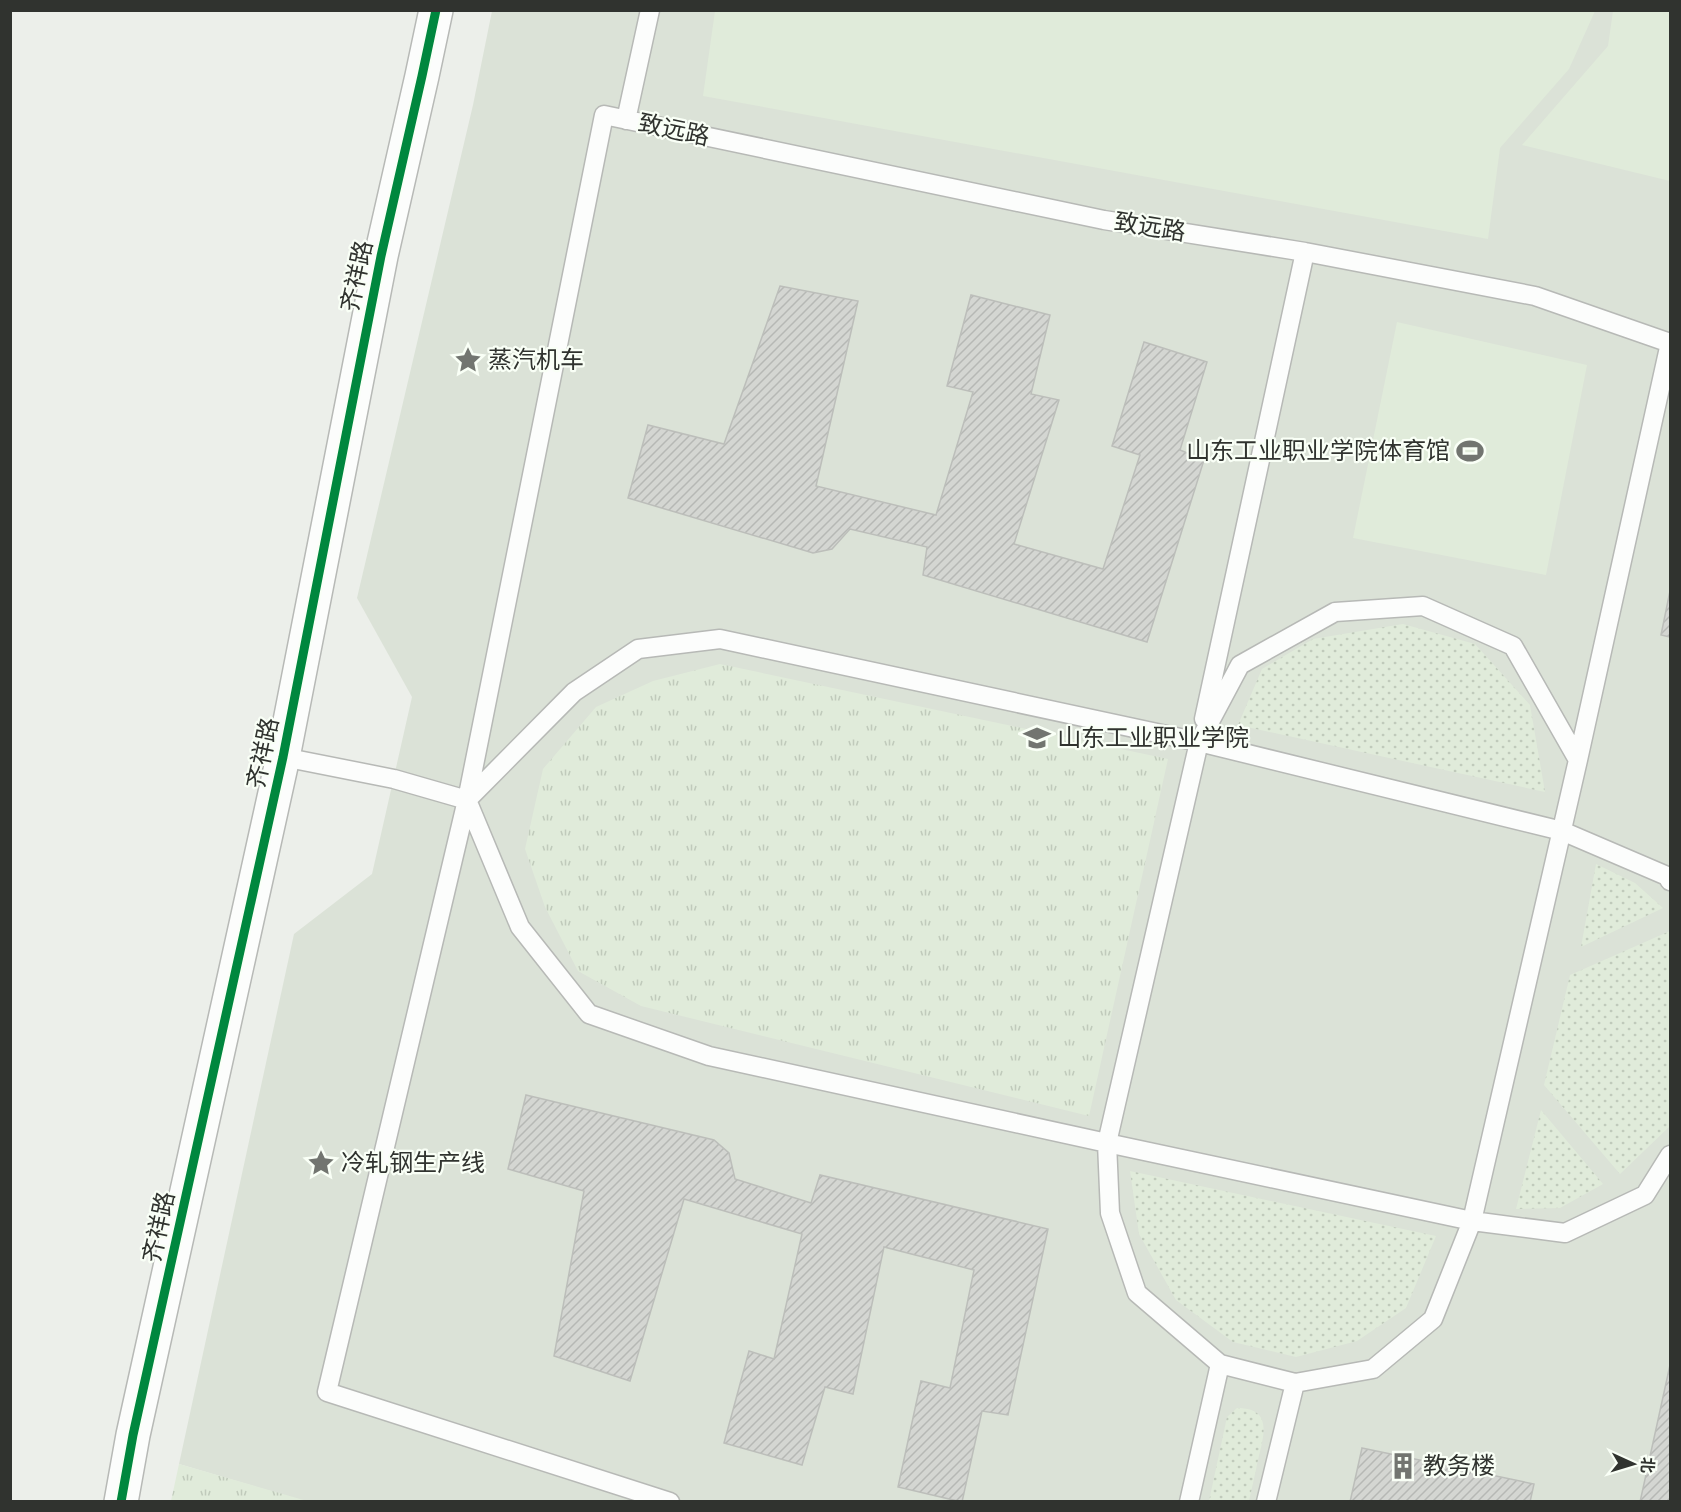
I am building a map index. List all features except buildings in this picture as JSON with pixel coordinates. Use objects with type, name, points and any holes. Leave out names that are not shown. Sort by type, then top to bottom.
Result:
[{"type":"street","name":"齐祥路","points":[[121,1502],[138,1412],[283,758],[381,256],[436,10]]},
{"type":"lane","points":[[626,120],[650,10]]},
{"type":"lane","name":"致远路","points":[[467,800],[604,115],[1104,220],[1305,252],[1535,296],[1671,343]]},
{"type":"lane","points":[[1305,252],[1199,742],[1107,1143],[1110,1213],[1137,1293],[1220,1364],[1295,1383],[1373,1369],[1432,1319],[1472,1221],[1671,343]]},
{"type":"lane","points":[[1199,742],[1240,665],[1335,612],[1423,606],[1513,646],[1578,760]]},
{"type":"lane","points":[[670,1502],[327,1392],[467,800],[574,692],[638,649],[720,639],[1199,742],[1562,831],[1667,876],[1671,881]]},
{"type":"lane","points":[[283,758],[394,779],[467,800]]},
{"type":"lane","points":[[467,800],[520,927],[589,1014],[709,1056],[1472,1221],[1565,1233],[1645,1195],[1671,1155]]},
{"type":"lane","points":[[1189,1502],[1220,1364]]},
{"type":"lane","points":[[1266,1502],[1295,1383]]},
{"type":"shaded area","name":"山东工业职业学院","points":[[492,11],[1670,11],[1670,1501],[307,1502],[179,1464],[294,934],[372,874],[412,697],[357,598],[473,105]]},
{"type":"green space","points":[[715,10],[1595,11],[1569,69],[1500,148],[1488,239],[703,96]]},
{"type":"green space","points":[[1613,11],[1670,11],[1670,181],[1522,145],[1608,46]]},
{"type":"green space","name":"山东工业职业学院体育馆","points":[[1397,322],[1587,365],[1546,575],[1353,538]]},
{"type":"green space","points":[[1403,624],[1475,644],[1530,705],[1545,792],[1238,725],[1262,669],[1313,639]]},
{"type":"green space","points":[[720,664],[1168,759],[1089,1116],[641,1006],[578,971],[545,907],[525,849],[543,769],[596,707],[653,681]]},
{"type":"green space","points":[[1596,864],[1635,883],[1663,908],[1581,947]]},
{"type":"green space","points":[[1670,931],[1670,1126],[1620,1174],[1544,1085],[1570,975]]},
{"type":"green space","points":[[1541,1110],[1603,1184],[1560,1208],[1516,1209]]},
{"type":"green space","points":[[1130,1171],[1436,1236],[1406,1308],[1357,1341],[1296,1357],[1233,1342],[1176,1300],[1139,1234]]},
{"type":"green space","points":[[1237,1408],[1248,1409],[1256,1413],[1263,1425],[1262,1441],[1249,1501],[1209,1501],[1227,1417]]},
{"type":"green space","points":[[179,1464],[307,1501],[171,1501]]},
{"type":"cycle path","points":[[121,1502],[133,1435],[283,757],[381,256],[436,10]]},
{"type":"place","name":"蒸汽机车","points":[[468,360]]},
{"type":"place","name":"山东工业职业学院体育馆","points":[[1470,451]]},
{"type":"place","name":"山东工业职业学院","points":[[1037,738]]},
{"type":"place","name":"冷轧钢生产线","points":[[321,1163]]},
{"type":"place","name":"教务楼","points":[[1403,1466]]}]
